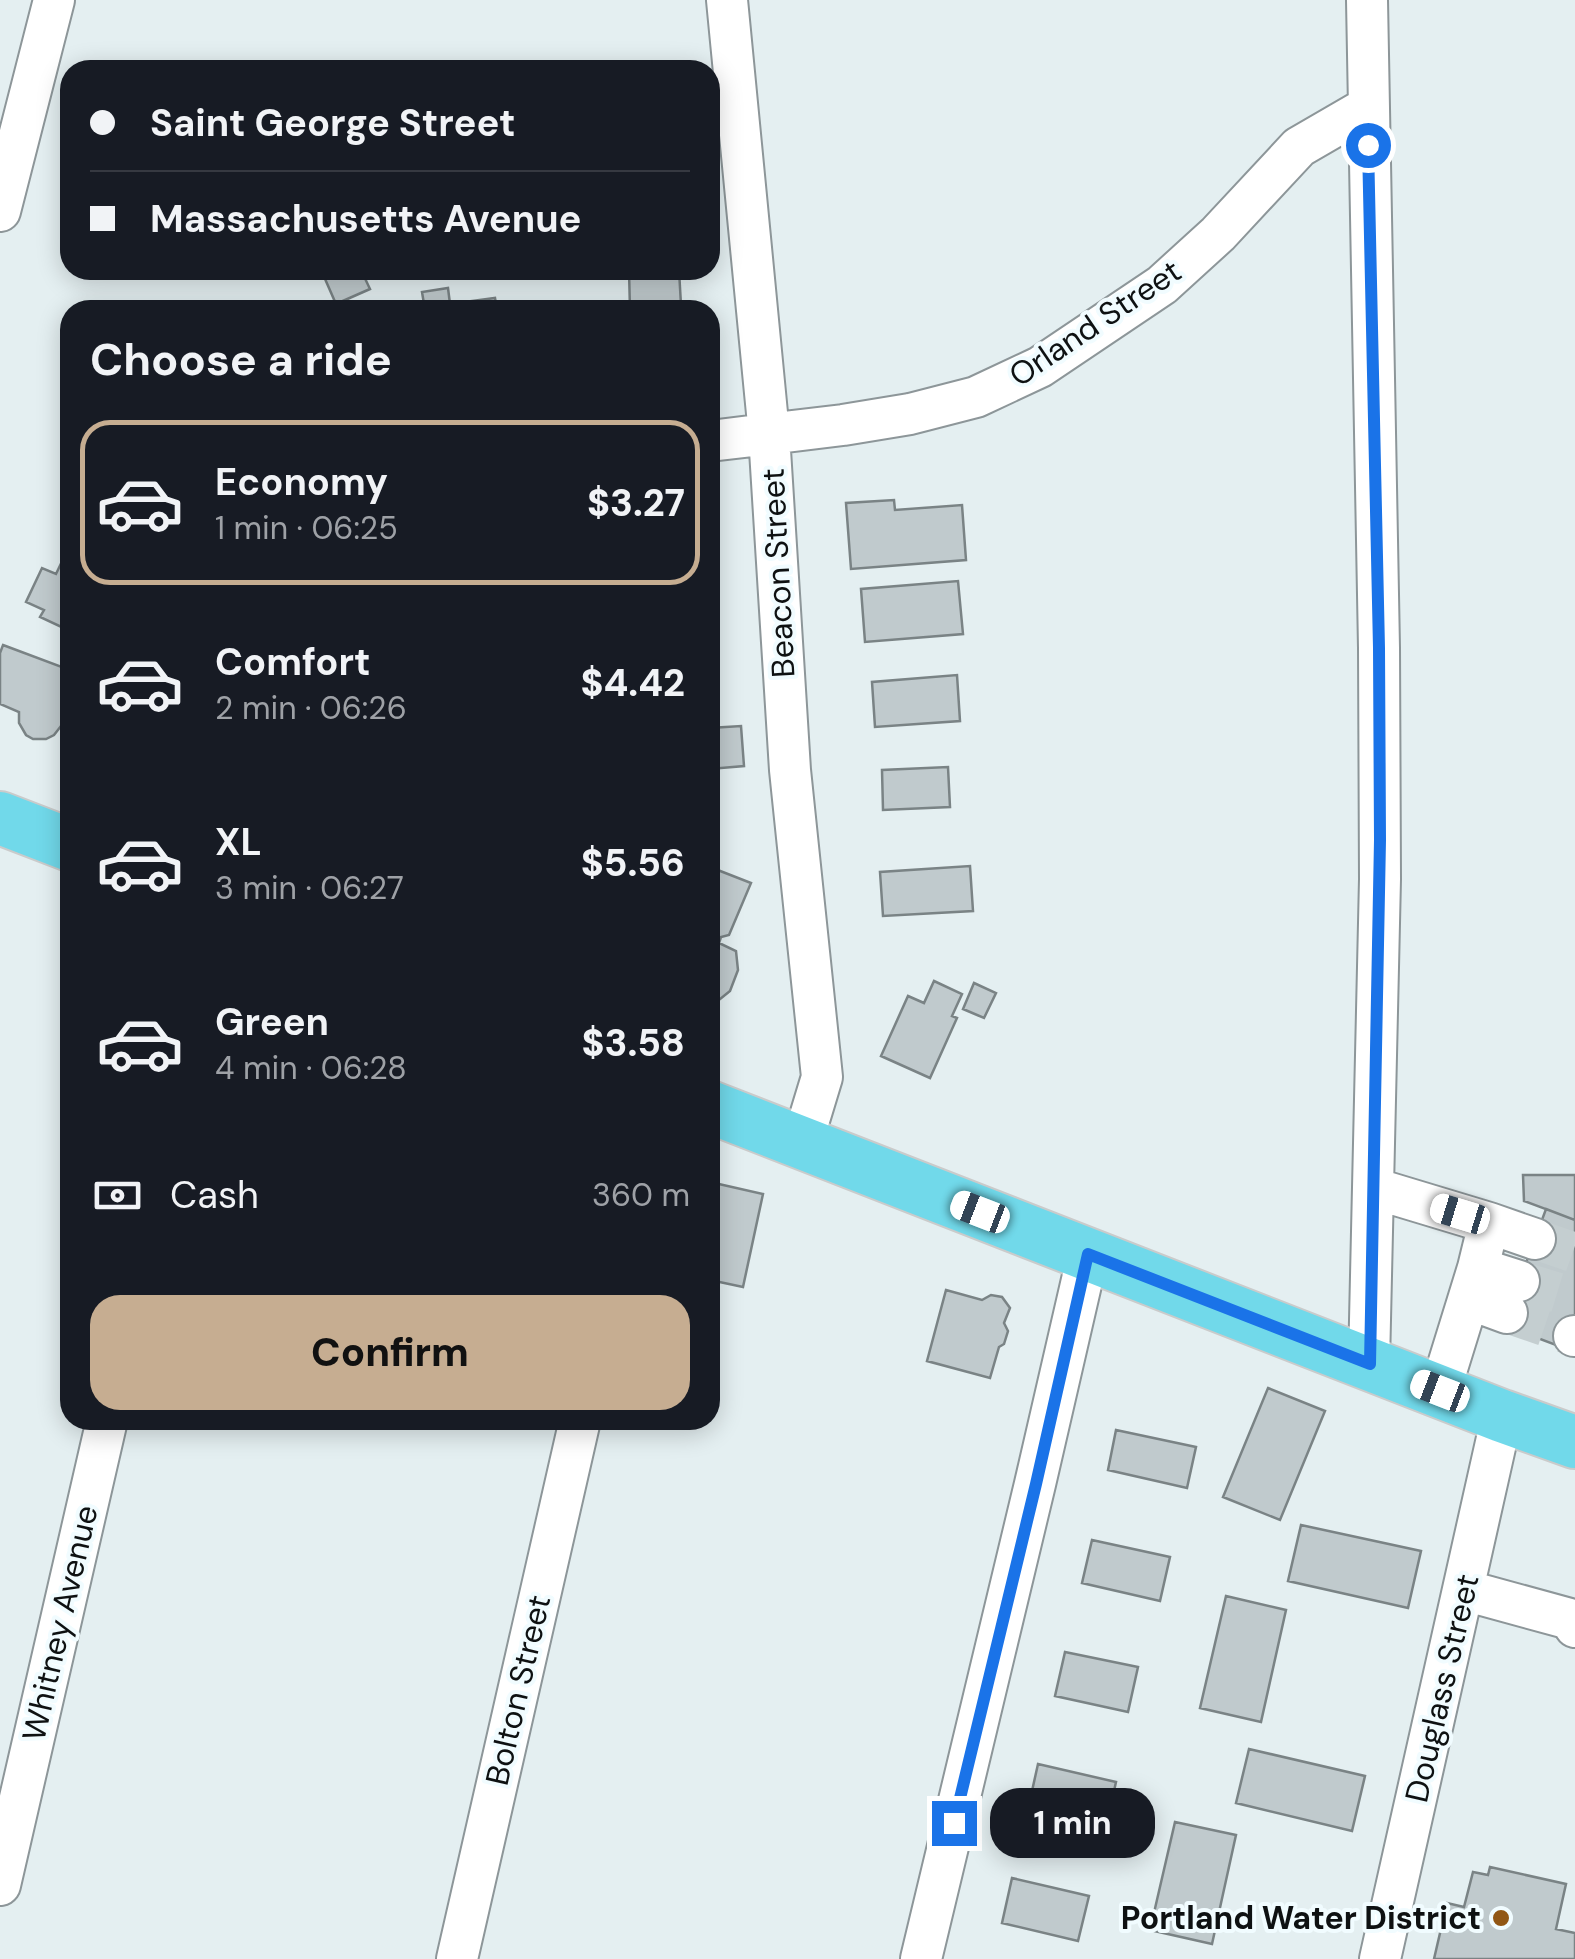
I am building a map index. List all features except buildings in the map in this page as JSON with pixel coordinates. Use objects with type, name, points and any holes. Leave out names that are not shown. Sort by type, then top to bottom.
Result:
[{"type":"main road","points":[[0,818],[60,841]]},
{"type":"main road","points":[[720,1111],[1575,1442]]},
{"type":"street","points":[[0,211],[54,0]]},
{"type":"street","name":"Beacon Street","points":[[727,0],[770,434],[790,770],[822,1076],[802,1143]]},
{"type":"street","points":[[1367,0],[1380,879],[1370,1364]]},
{"type":"street","name":"Orland Street","points":[[720,439],[910,414],[976,397],[1040,367],[1162,285],[1218,234],[1300,148],[1368,106]]},
{"type":"street","points":[[1373,1188],[1535,1239]]},
{"type":"street","points":[[1440,1391],[1490,1223]]},
{"type":"street","points":[[921,1959],[1088,1254]]},
{"type":"street","points":[[1473,1284],[1513,1297]]},
{"type":"street","name":"Douglass Street","points":[[1380,1959],[1502,1416]]},
{"type":"street","name":"Whitney Avenue","points":[[0,1885],[106,1430]]},
{"type":"street","name":"Bolton Street","points":[[457,1959],[578,1430]]},
{"type":"street","points":[[1464,1590],[1570,1619],[1575,1627]]},
{"type":"tunnel","points":[[1535,1239],[1575,1253]]},
{"type":"tunnel","points":[[1519,1281],[1575,1298]]},
{"type":"tunnel","points":[[1507,1313],[1574,1336]]},
{"type":"place","name":"Portland Water District","points":[[1501,1918]]},
{"type":"route","points":[[954,1823],[1088,1254],[1370,1364],[1380,840],[1368,145]]}]
